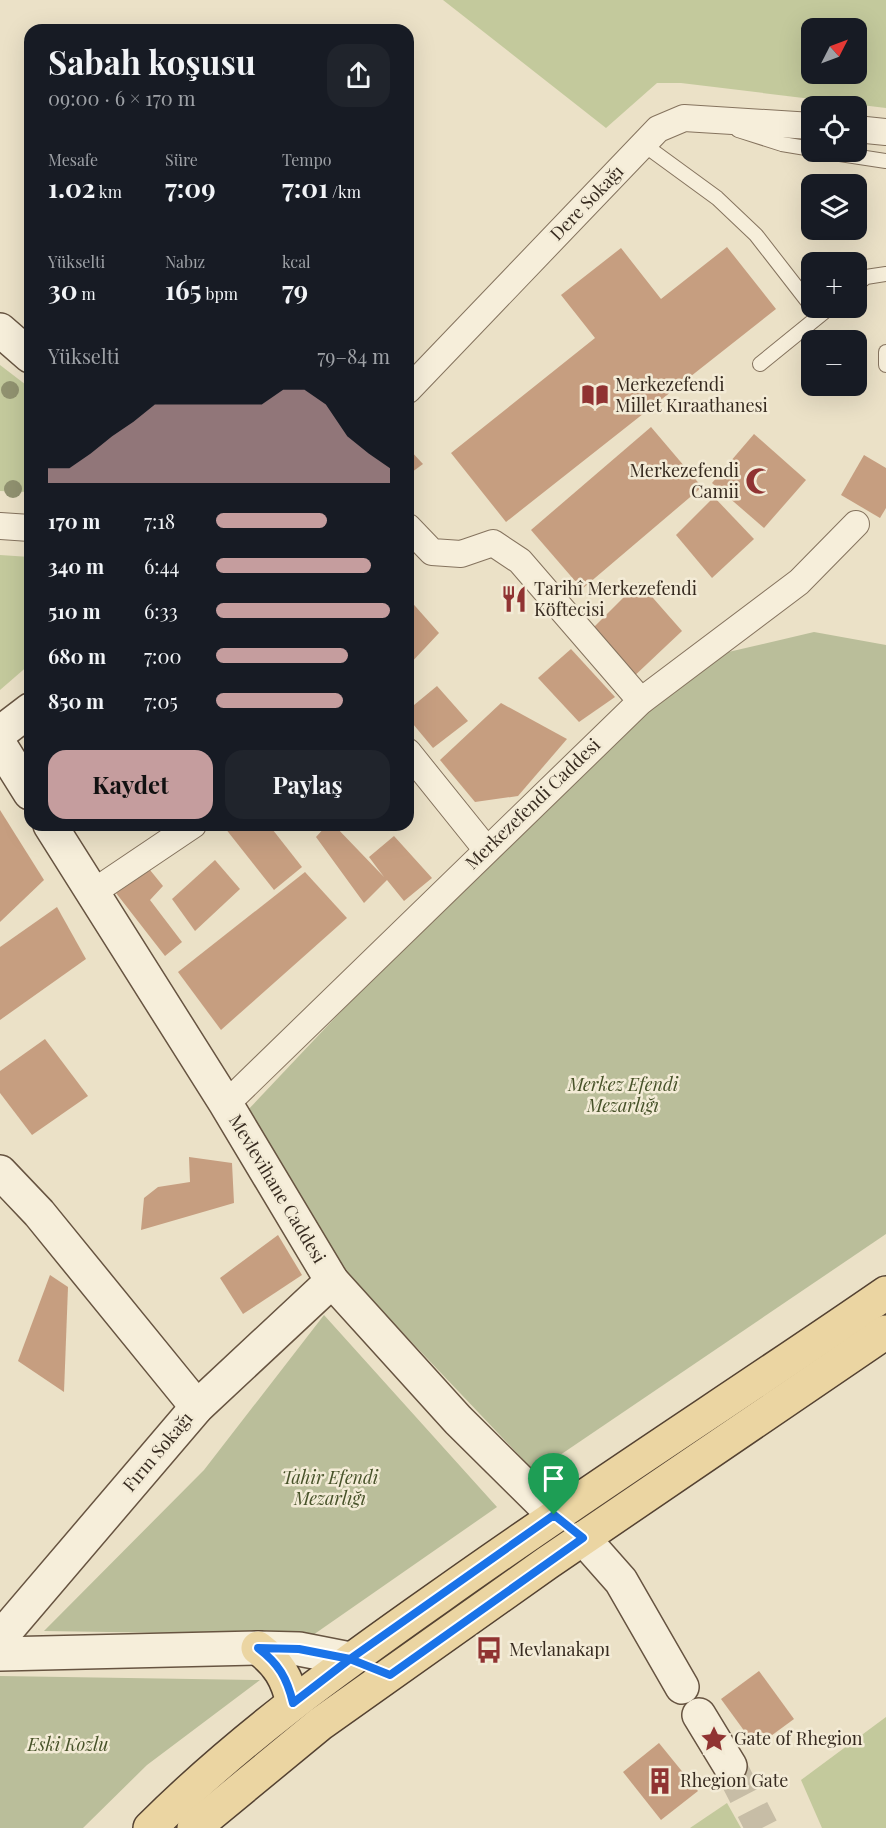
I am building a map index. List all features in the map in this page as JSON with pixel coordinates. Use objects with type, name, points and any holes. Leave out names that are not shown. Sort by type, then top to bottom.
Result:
[{"type":"main road","points":[[150,1828],[203,1776],[350,1659],[554,1515],[886,1293]]},
{"type":"main road","points":[[194,1828],[284,1752],[390,1675],[583,1538],[886,1332]]},
{"type":"main road","points":[[554,1515],[583,1538]]},
{"type":"main road","points":[[258,1648],[274,1661],[286,1676],[293,1703]]},
{"type":"main road","points":[[350,1659],[390,1675]]},
{"type":"street","name":"Dere Sokağı","points":[[414,384],[658,129],[684,118],[801,125]]},
{"type":"street","points":[[867,130],[886,132]]},
{"type":"street","points":[[0,330],[24,351]]},
{"type":"street","name":"Merkezefendi Caddesi","points":[[226,1104],[641,700],[799,582],[856,524]]},
{"type":"street","points":[[0,526],[24,528]]},
{"type":"street","points":[[414,533],[432,552],[461,554],[493,543],[520,561],[641,700]]},
{"type":"street","points":[[0,733],[24,715]]},
{"type":"street","points":[[0,745],[24,783]]},
{"type":"street","points":[[414,759],[486,849]]},
{"type":"street","name":"Mevlevihane Caddesi","points":[[54,831],[226,1104],[332,1281],[458,1420],[554,1515]]},
{"type":"street","points":[[92,893],[184,831]]},
{"type":"street","points":[[0,1172],[53,1230],[197,1407]]},
{"type":"street","name":"Fırın Sokağı","points":[[0,1638],[197,1407],[332,1281]]},
{"type":"street","points":[[583,1538],[621,1581],[682,1687]]},
{"type":"street","points":[[0,1654],[258,1648],[299,1649],[350,1659]]},
{"type":"street","points":[[699,1715],[730,1766]]},
{"type":"lane","points":[[708,120],[782,144],[801,147]]},
{"type":"lane","points":[[643,144],[717,198],[756,235],[801,289]]},
{"type":"lane","points":[[867,158],[886,161]]},
{"type":"lane","points":[[867,277],[886,274]]},
{"type":"lane","points":[[760,364],[809,318]]},
{"type":"lane","points":[[886,352],[886,365]]},
{"type":"green space","points":[[443,0],[886,0],[886,108],[867,106],[867,96],[801,98],[681,83],[657,83],[606,128]]},
{"type":"green space","points":[[0,365],[24,383],[24,492],[0,491]]},
{"type":"green space","points":[[0,555],[24,557],[24,669],[0,690]]},
{"type":"green space","name":"Merkez Efendi Mezarlığı","points":[[814,632],[886,645],[886,1234],[535,1472],[349,1276],[246,1112],[452,894],[652,708],[724,653]]},
{"type":"green space","name":"Tahir Efendi Mezarlığı","points":[[324,1315],[497,1507],[313,1635],[44,1631],[204,1470]]},
{"type":"green space","name":"Eski Kozlu","points":[[0,1676],[260,1680],[147,1765],[83,1828],[0,1828]]},
{"type":"green space","points":[[886,1717],[886,1828],[822,1828],[801,1780]]},
{"type":"green space","points":[[727,1803],[741,1828],[690,1828]]},
{"type":"building","name":"Merkezefendi Millet Kıraathanesi","points":[[727,247],[776,309],[506,522],[451,453],[595,338],[561,295],[621,248],[661,299]]},
{"type":"building","points":[[651,427],[702,487],[582,589],[531,530]]},
{"type":"building","name":"Merkezefendi Camii","points":[[754,434],[806,480],[764,528],[712,483]]},
{"type":"building","points":[[414,454],[423,464],[414,471]]},
{"type":"building","points":[[864,455],[886,468],[886,508],[880,518],[841,495]]},
{"type":"building","points":[[714,497],[754,539],[712,578],[676,535]]},
{"type":"building","points":[[639,582],[682,631],[630,680],[588,633]]},
{"type":"building","points":[[414,605],[439,633],[414,660]]},
{"type":"building","points":[[571,649],[615,697],[579,722],[538,678]]},
{"type":"building","points":[[437,686],[468,721],[433,748],[414,725],[414,705]]},
{"type":"building","points":[[501,703],[567,739],[518,796],[475,802],[440,760]]},
{"type":"building","points":[[0,810],[44,880],[0,922]]},
{"type":"building","points":[[227,831],[274,831],[302,867],[274,890]]},
{"type":"building","points":[[322,831],[340,831],[384,877],[369,857],[394,836],[432,878],[404,901],[387,880],[364,903],[316,837]]},
{"type":"building","points":[[215,860],[240,889],[195,931],[172,899]]},
{"type":"building","points":[[150,870],[163,886],[150,900],[182,942],[165,956],[116,893]]},
{"type":"building","points":[[305,872],[347,918],[221,1030],[178,972]]},
{"type":"building","points":[[57,907],[86,959],[0,1020],[0,947]]},
{"type":"building","points":[[45,1039],[88,1096],[32,1135],[0,1093],[0,1071]]},
{"type":"building","points":[[189,1157],[232,1163],[234,1203],[141,1230],[144,1198],[158,1187],[190,1182]]},
{"type":"building","points":[[278,1235],[302,1275],[243,1314],[220,1278]]},
{"type":"building","points":[[50,1275],[68,1287],[64,1392],[18,1361]]},
{"type":"building","name":"Rhegion Gate","points":[[759,1671],[794,1719],[756,1747],[721,1699]]},
{"type":"building","name":"Rhegion Gate","points":[[659,1743],[698,1791],[661,1820],[623,1772]]},
{"type":"tunnel","points":[[730,1766],[762,1828]]},
{"type":"place","name":"Merkezefendi Millet Kıraathanesi","points":[[595,395]]},
{"type":"place","name":"Merkezefendi Camii","points":[[759,481]]},
{"type":"place","name":"Tarihî Merkezefendi Köftecisi","points":[[514,599]]},
{"type":"place","name":"Mevlanakapı","points":[[489,1650]]},
{"type":"place","name":"Gate of Rhegion","points":[[714,1739]]},
{"type":"place","name":"Rhegion Gate","points":[[660,1781]]},
{"type":"route","points":[[554,1515],[350,1659],[299,1649],[258,1648],[274,1661],[286,1676],[293,1703],[350,1659],[390,1675],[583,1538],[554,1515]]}]
